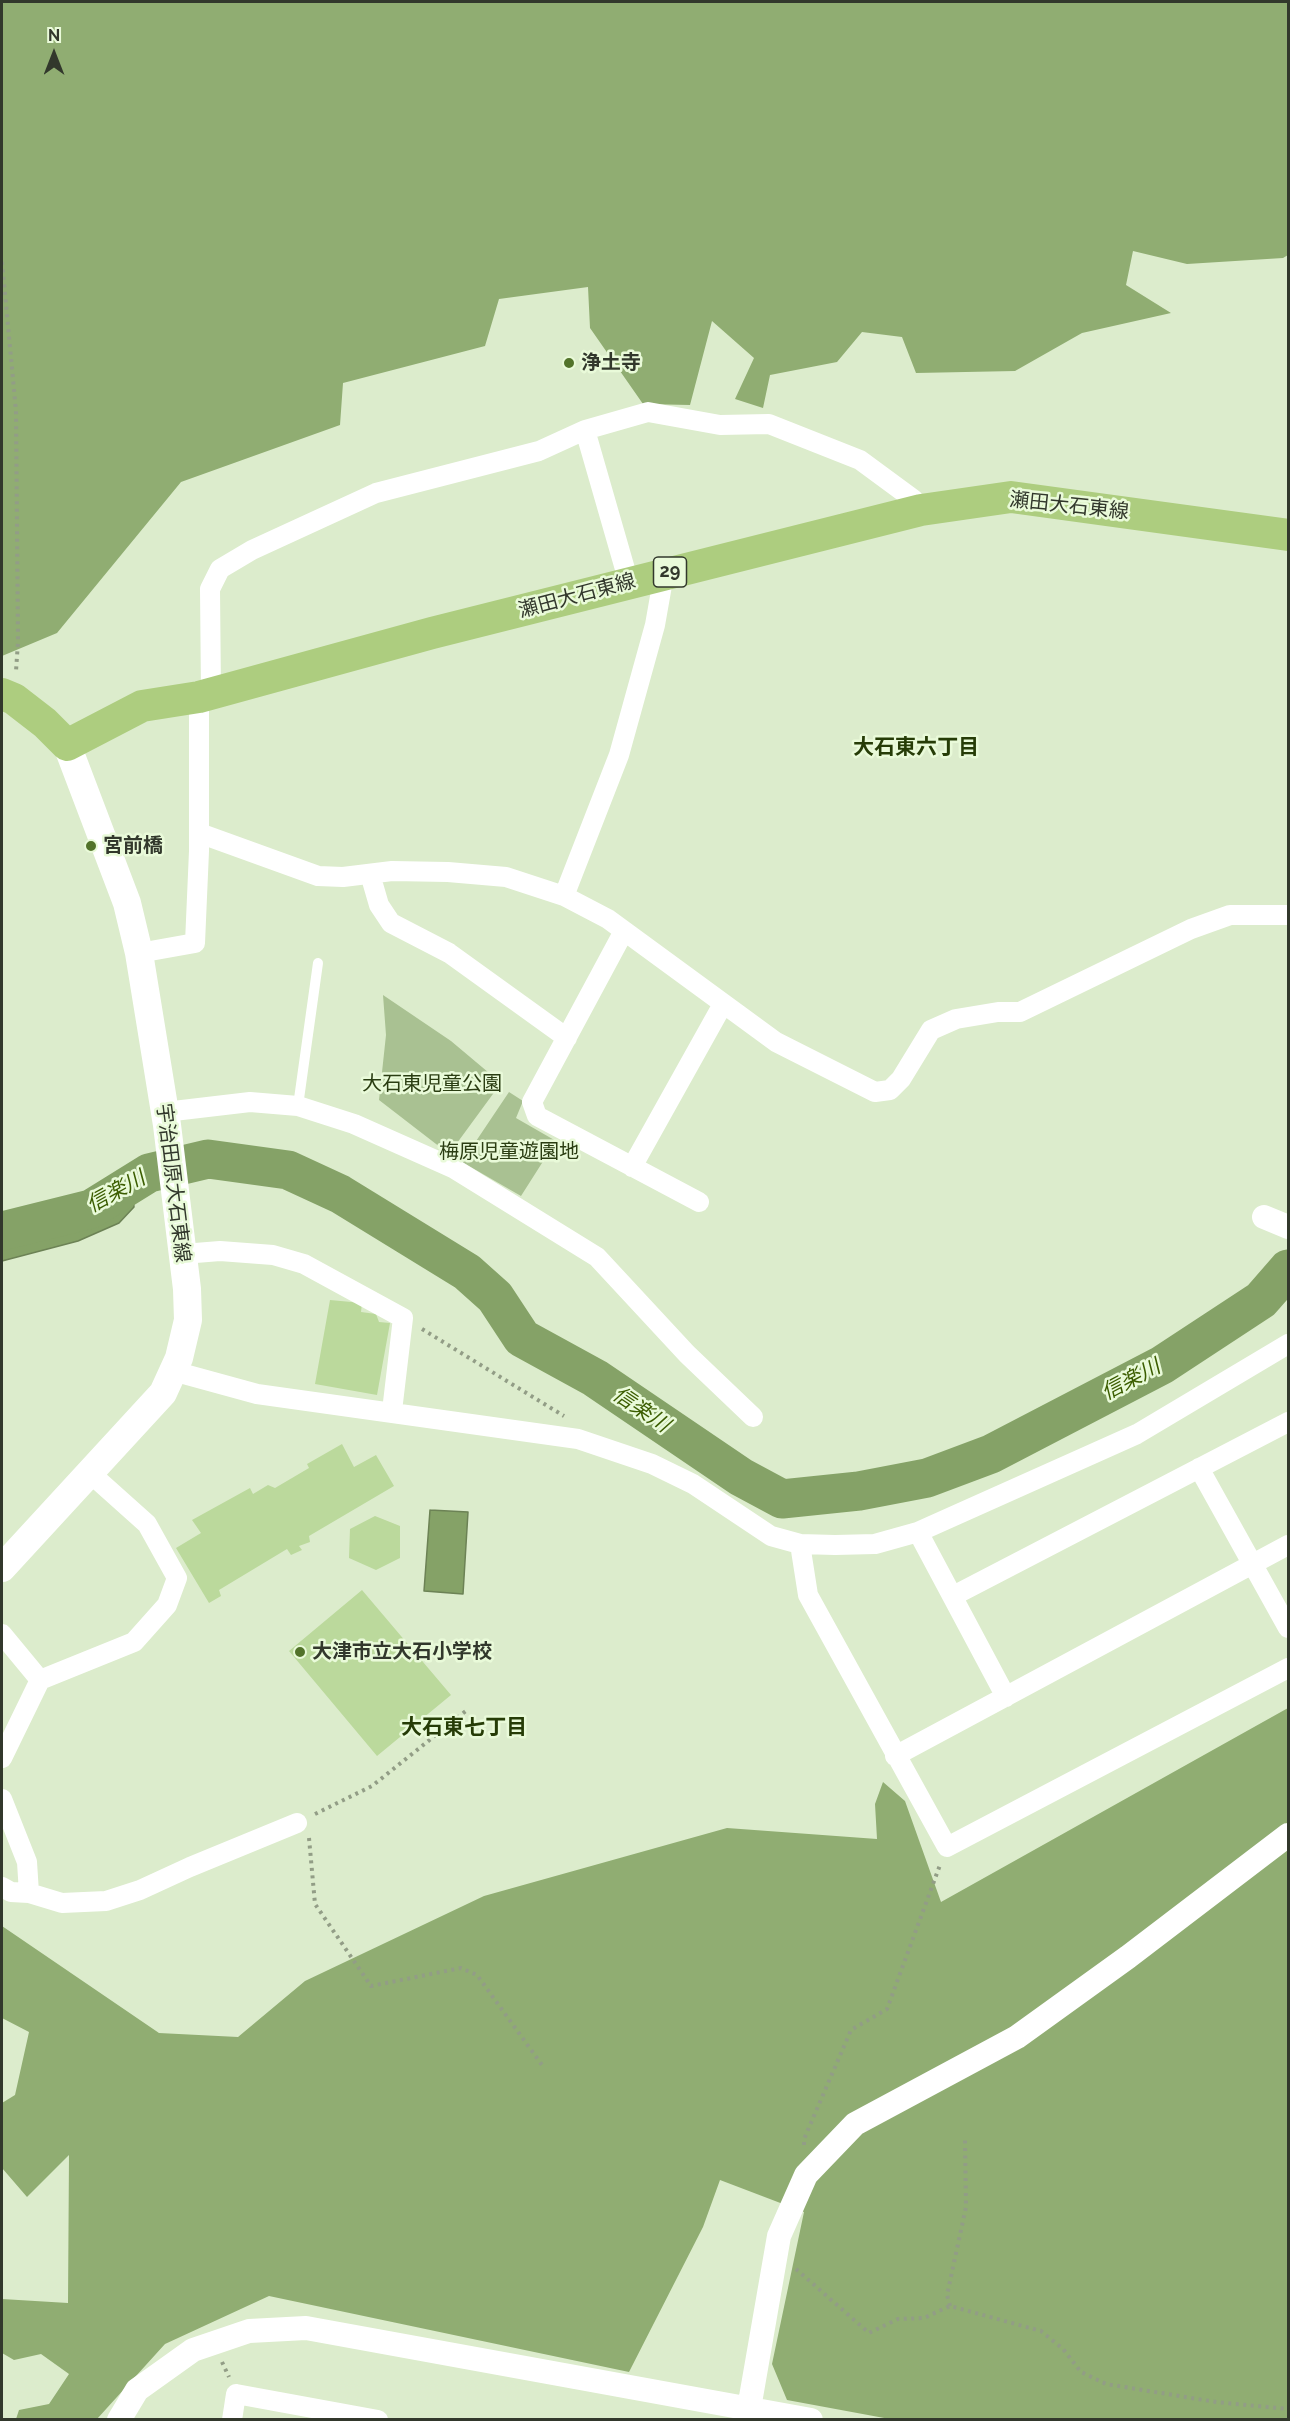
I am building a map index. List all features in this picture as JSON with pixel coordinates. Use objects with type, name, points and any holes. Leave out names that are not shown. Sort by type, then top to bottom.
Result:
[{"type":"main road","name":"瀬田大石東線","points":[[67,745],[142,706],[205,696],[629,583],[921,510],[1011,497],[1288,535]]},
{"type":"main road","points":[[8,696],[45,723],[67,745]]},
{"type":"main road","name":"宇治田原大石東線","points":[[2,1568],[164,1393],[188,1320],[182,1245],[166,1118],[139,953],[127,903],[67,745]]},
{"type":"street","points":[[139,953],[195,943],[210,589],[220,569],[252,550],[376,493],[539,451],[585,430],[648,412],[720,425],[768,424],[860,460],[913,499],[921,510]]},
{"type":"street","points":[[585,430],[629,583]]},
{"type":"street","points":[[564,896],[620,754],[655,625],[664,574]]},
{"type":"street","points":[[199,833],[318,876],[343,877],[392,871],[448,872],[506,877],[564,896],[608,919],[776,1042],[875,1092],[890,1090],[901,1079],[931,1030],[956,1019],[998,1012],[1020,1012],[1191,929],[1230,915],[1288,915]]},
{"type":"street","points":[[370,874],[379,905],[391,923],[449,953],[567,1038]]},
{"type":"street","points":[[624,931],[532,1102],[537,1116],[699,1202]]},
{"type":"street","points":[[632,1167],[723,1004]]},
{"type":"street","points":[[166,1118],[250,1102],[298,1106],[354,1124],[453,1168],[597,1257],[687,1354],[753,1417]]},
{"type":"street","points":[[1264,1217],[1288,1227]]},
{"type":"street","points":[[182,1245],[220,1251],[273,1255],[312,1268],[403,1318],[392,1411]]},
{"type":"street","points":[[173,1371],[257,1394],[392,1411],[578,1439],[652,1464],[693,1484],[771,1536],[800,1544],[875,1544],[918,1532],[1137,1434],[1288,1344]]},
{"type":"street","points":[[953,1596],[1288,1422]]},
{"type":"street","points":[[1199,1468],[1288,1628]]},
{"type":"street","points":[[2,1758],[40,1680],[134,1642],[167,1605],[177,1578],[147,1524],[90,1473]]},
{"type":"street","points":[[918,1532],[1006,1697]]},
{"type":"street","points":[[800,1544],[808,1595],[946,1847],[1288,1668]]},
{"type":"street","points":[[895,1756],[1288,1545]]},
{"type":"street","points":[[2,1634],[40,1680]]},
{"type":"street","points":[[2,1799],[27,1862],[29,1893]]},
{"type":"street","points":[[2,1887],[11,1892],[29,1893],[62,1903],[106,1901],[140,1890],[297,1823]]},
{"type":"street","points":[[748,2413],[778,2236],[806,2175],[855,2124],[1017,2037],[1128,1957],[1288,1835]]},
{"type":"street","points":[[119,2420],[137,2390],[193,2350],[249,2331],[306,2328],[748,2413],[811,2420]]},
{"type":"street","points":[[231,2420],[236,2394],[378,2420]]},
{"type":"lane","points":[[298,1106],[318,963]]},
{"type":"path","points":[[2,262],[16,411],[18,642],[8,696]]},
{"type":"path","points":[[403,1318],[562,1413],[578,1439]]},
{"type":"path","points":[[467,1710],[372,1786],[297,1823],[309,1832],[315,1904],[371,1986],[461,1968],[477,1975],[542,2065]]},
{"type":"path","points":[[806,2175],[804,2139],[851,2030],[887,2009],[946,1847]]},
{"type":"path","points":[[950,2306],[947,2295],[966,2207],[965,2140]]},
{"type":"path","points":[[776,2252],[869,2333],[898,2319],[924,2318],[950,2306],[1041,2331],[1063,2349],[1081,2372],[1106,2384],[1216,2402],[1288,2409]]},
{"type":"path","points":[[214,2343],[236,2394]]},
{"type":"green space","name":"大石東児童公園","points":[[383,995],[451,1041],[501,1083],[449,1154],[379,1100],[386,1035]]},
{"type":"green space","name":"梅原児童遊園地","points":[[509,1092],[523,1101],[516,1118],[556,1141],[521,1196],[462,1162]]},
{"type":"shaded area","points":[[2,2],[1288,2],[1288,255],[1283,258],[1187,264],[1133,251],[1126,285],[1171,313],[1082,333],[1015,371],[916,373],[902,337],[862,332],[837,362],[770,375],[763,408],[735,399],[754,358],[712,321],[690,405],[643,404],[590,328],[588,287],[499,299],[485,346],[343,383],[340,425],[181,482],[57,633],[2,656]]},
{"type":"shaded area","points":[[1288,1708],[1288,2419],[895,2420],[787,2400],[772,2364],[804,2212],[720,2180],[703,2227],[629,2372],[269,2296],[165,2344],[97,2419],[16,2419],[19,2410],[49,2404],[69,2374],[41,2354],[14,2360],[2,2353],[2,2299],[68,2303],[69,2155],[27,2197],[2,2168],[2,2103],[15,2095],[29,2032],[2,2018],[2,1926],[159,2033],[238,2037],[305,1981],[484,1896],[727,1828],[877,1839],[875,1804],[883,1782],[905,1801],[941,1902]]},
{"type":"water","points":[[132,1186],[134,1207],[119,1223],[78,1241],[2,1261],[2,1222]]},
{"type":"water","points":[[430,1510],[468,1512],[463,1594],[424,1591]]},
{"type":"building","points":[[330,1300],[362,1303],[361,1312],[376,1314],[379,1322],[390,1323],[377,1395],[315,1384]]},
{"type":"building","points":[[342,1444],[354,1467],[376,1455],[394,1486],[309,1536],[310,1542],[299,1546],[302,1550],[291,1555],[287,1549],[219,1590],[221,1596],[209,1603],[176,1548],[201,1533],[192,1520],[250,1488],[253,1494],[268,1485],[275,1488],[309,1468],[307,1464]]},
{"type":"building","points":[[375,1516],[400,1526],[400,1558],[376,1570],[349,1558],[350,1529]]},
{"type":"building","points":[[362,1590],[451,1695],[377,1756],[289,1651]]},
{"type":"waterway","name":"信楽川","points":[[2,1231],[91,1209],[149,1173],[208,1159],[288,1170],[340,1194],[467,1272],[495,1297],[522,1338],[595,1378],[741,1477],[782,1499],[859,1491],[927,1478],[991,1454],[1162,1365],[1261,1300],[1288,1269]]},
{"type":"place","name":"浄土寺","points":[[569,363]]},
{"type":"place","name":"宮前橋","points":[[91,846]]},
{"type":"place","name":"大津市立大石小学校","points":[[300,1652]]},
{"type":"district","name":"大石東六丁目","points":[[916,748]]},
{"type":"district","name":"大石東七丁目","points":[[464,1728]]}]
